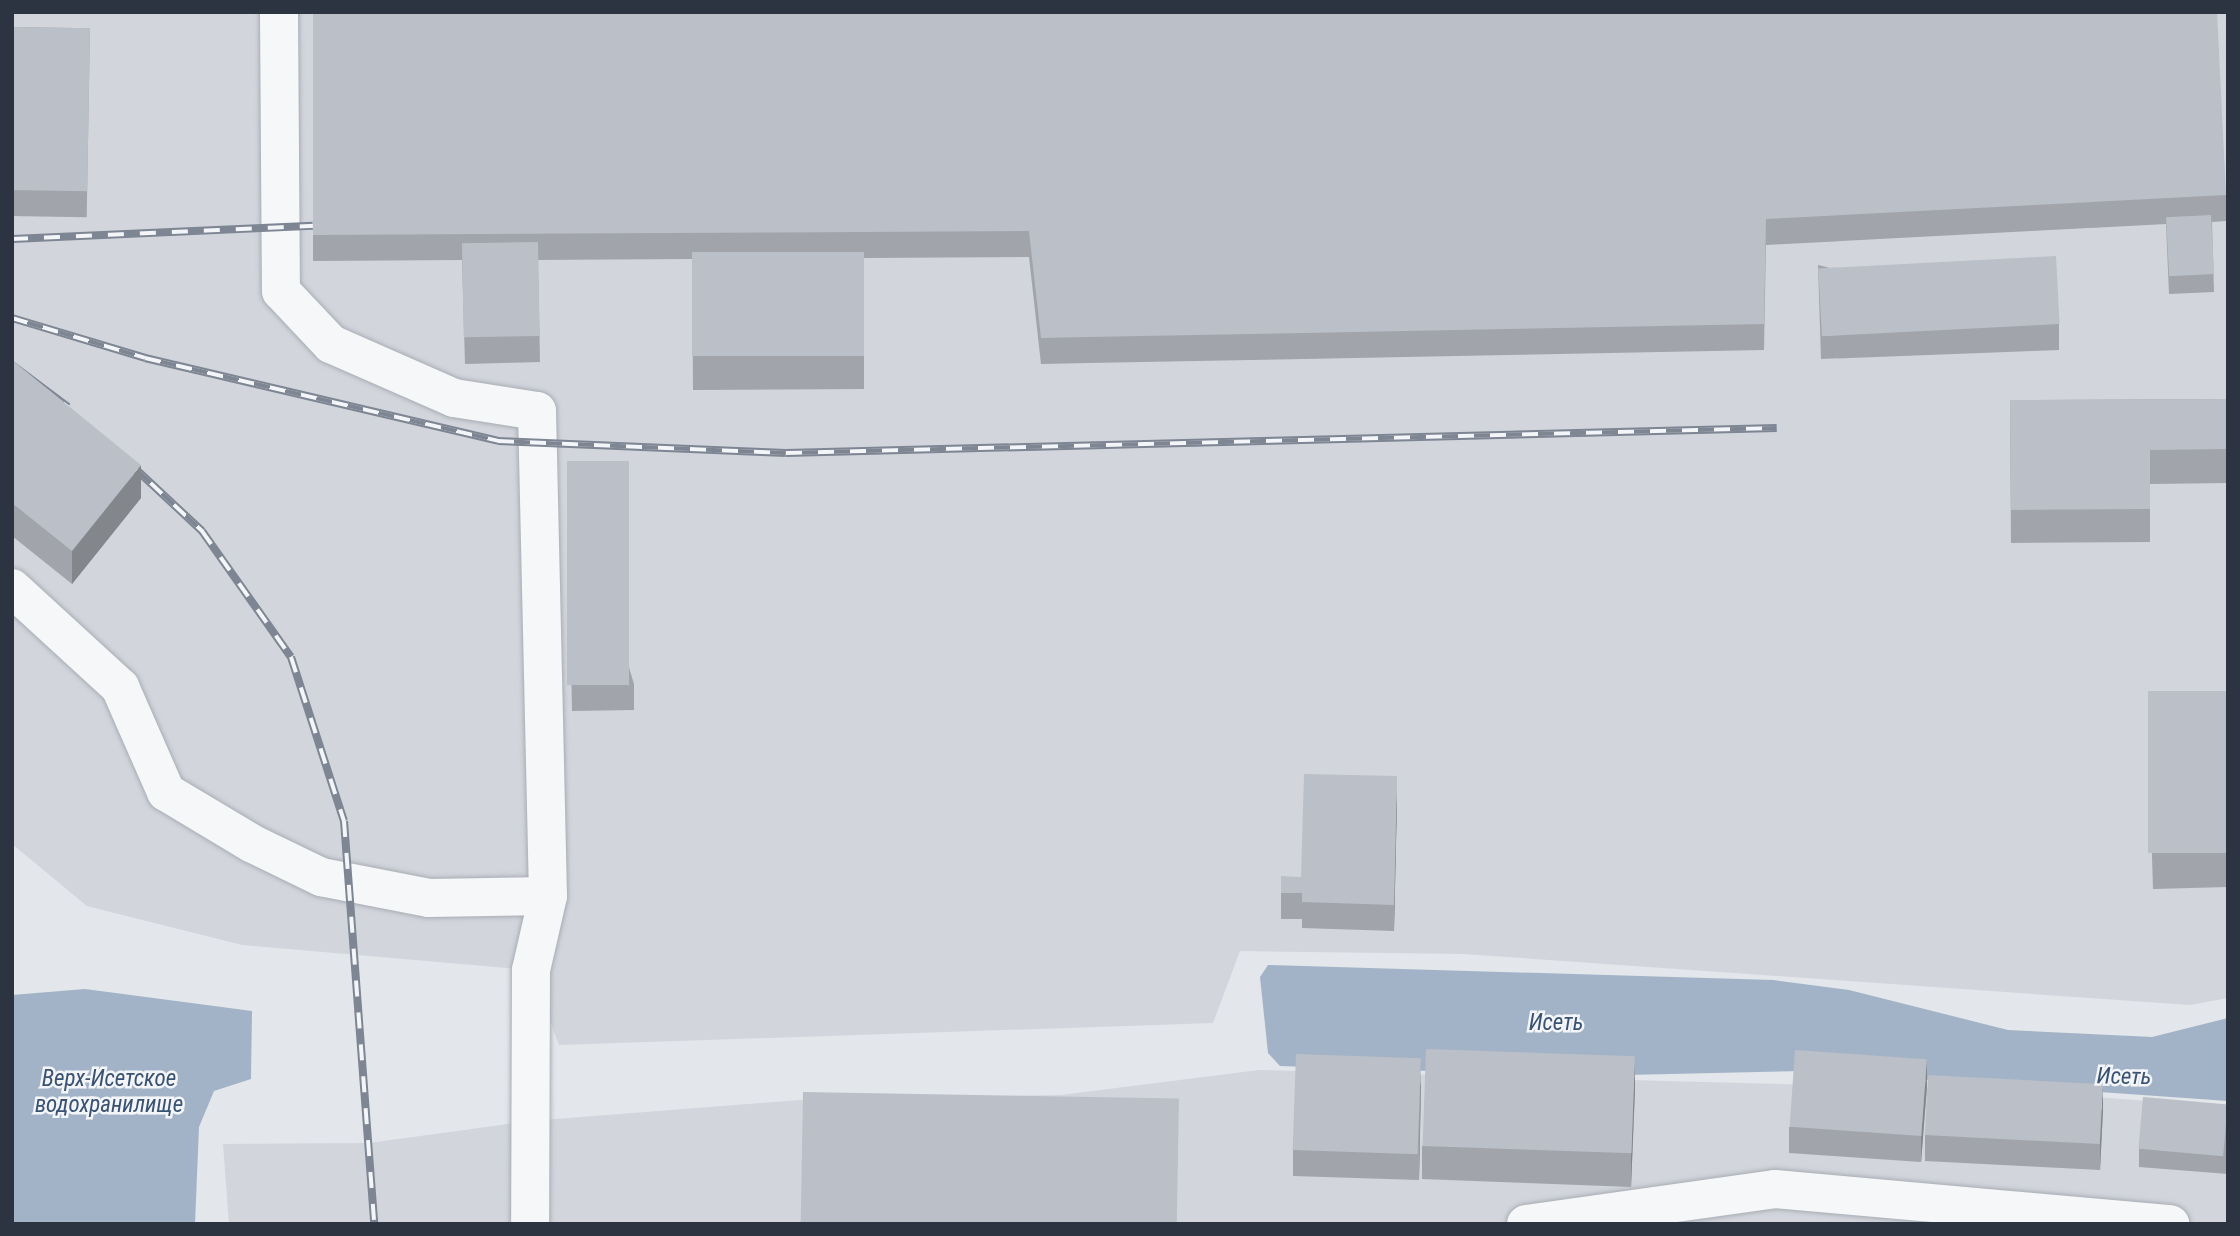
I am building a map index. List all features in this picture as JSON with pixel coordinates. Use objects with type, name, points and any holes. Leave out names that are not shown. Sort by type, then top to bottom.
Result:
[{"type":"lane","points":[[279,12],[282,291],[331,344],[454,398],[537,411],[548,896],[531,970],[530,1224]]},
{"type":"lane","points":[[12,588],[120,687],[166,792],[242,837],[321,877],[429,898],[548,896]]},
{"type":"lane","points":[[1526,1224],[1775,1189],[2171,1224]]},
{"type":"shaded area","points":[[12,12],[2228,12],[2228,998],[2190,1005],[1464,954],[1240,951],[1213,1023],[559,1045],[531,970],[242,945],[87,906],[12,844]]},
{"type":"shaded area","points":[[1259,1070],[2002,1090],[2228,1107],[2228,1224],[229,1224],[223,1144],[369,1143],[530,1121],[800,1100],[1061,1095]]},
{"type":"water","name":"Исеть","points":[[1268,965],[1773,980],[1849,990],[2008,1030],[2152,1037],[2228,1018],[2228,1101],[1803,1071],[1582,1076],[1280,1066],[1268,1053],[1260,977]]},
{"type":"water","name":"Верх-Исетское водохранилище","points":[[85,989],[252,1011],[251,1079],[214,1091],[199,1127],[195,1224],[12,1224],[12,995]]},
{"type":"building","points":[[313,12],[2217,12],[2226,195],[1766,219],[1764,324],[1041,338],[1029,231],[313,235]]},
{"type":"building","points":[[12,27],[90,28],[87,191],[12,190]]},
{"type":"building","points":[[2211,215],[2214,274],[2169,276],[2166,217]]},
{"type":"building","points":[[538,242],[540,336],[464,337],[462,243]]},
{"type":"building","points":[[692,252],[864,252],[864,356],[692,356]]},
{"type":"building","points":[[2056,256],[2060,324],[1822,336],[1818,268]]},
{"type":"building","points":[[12,360],[141,465],[72,551],[12,503]]},
{"type":"building","points":[[2228,399],[2228,449],[2150,450],[2150,509],[2011,510],[2010,400]]},
{"type":"building","points":[[567,461],[629,461],[629,685],[567,685]]},
{"type":"building","points":[[2148,691],[2228,691],[2228,853],[2148,853]]},
{"type":"building","points":[[1304,774],[1397,776],[1394,905],[1302,902],[1302,893],[1281,893],[1281,876],[1301,877]]},
{"type":"building","points":[[1426,1049],[1635,1056],[1631,1153],[1423,1146]]},
{"type":"building","points":[[1795,1050],[1927,1059],[1921,1136],[1790,1127]]},
{"type":"building","points":[[1296,1054],[1421,1058],[1418,1154],[1293,1150]]},
{"type":"building","points":[[1928,1075],[2103,1084],[2100,1144],[1925,1135]]},
{"type":"building","points":[[803,1092],[1179,1099],[1177,1224],[801,1224]]},
{"type":"building","points":[[2143,1097],[2228,1104],[2223,1156],[2138,1149]]},
{"type":"railway","points":[[12,239],[313,226]]},
{"type":"railway","points":[[12,318],[145,358],[498,441],[786,453],[1777,428]]},
{"type":"railway","points":[[12,365],[68,407]]},
{"type":"railway","points":[[127,461],[202,531],[291,657],[344,821],[374,1224]]}]
